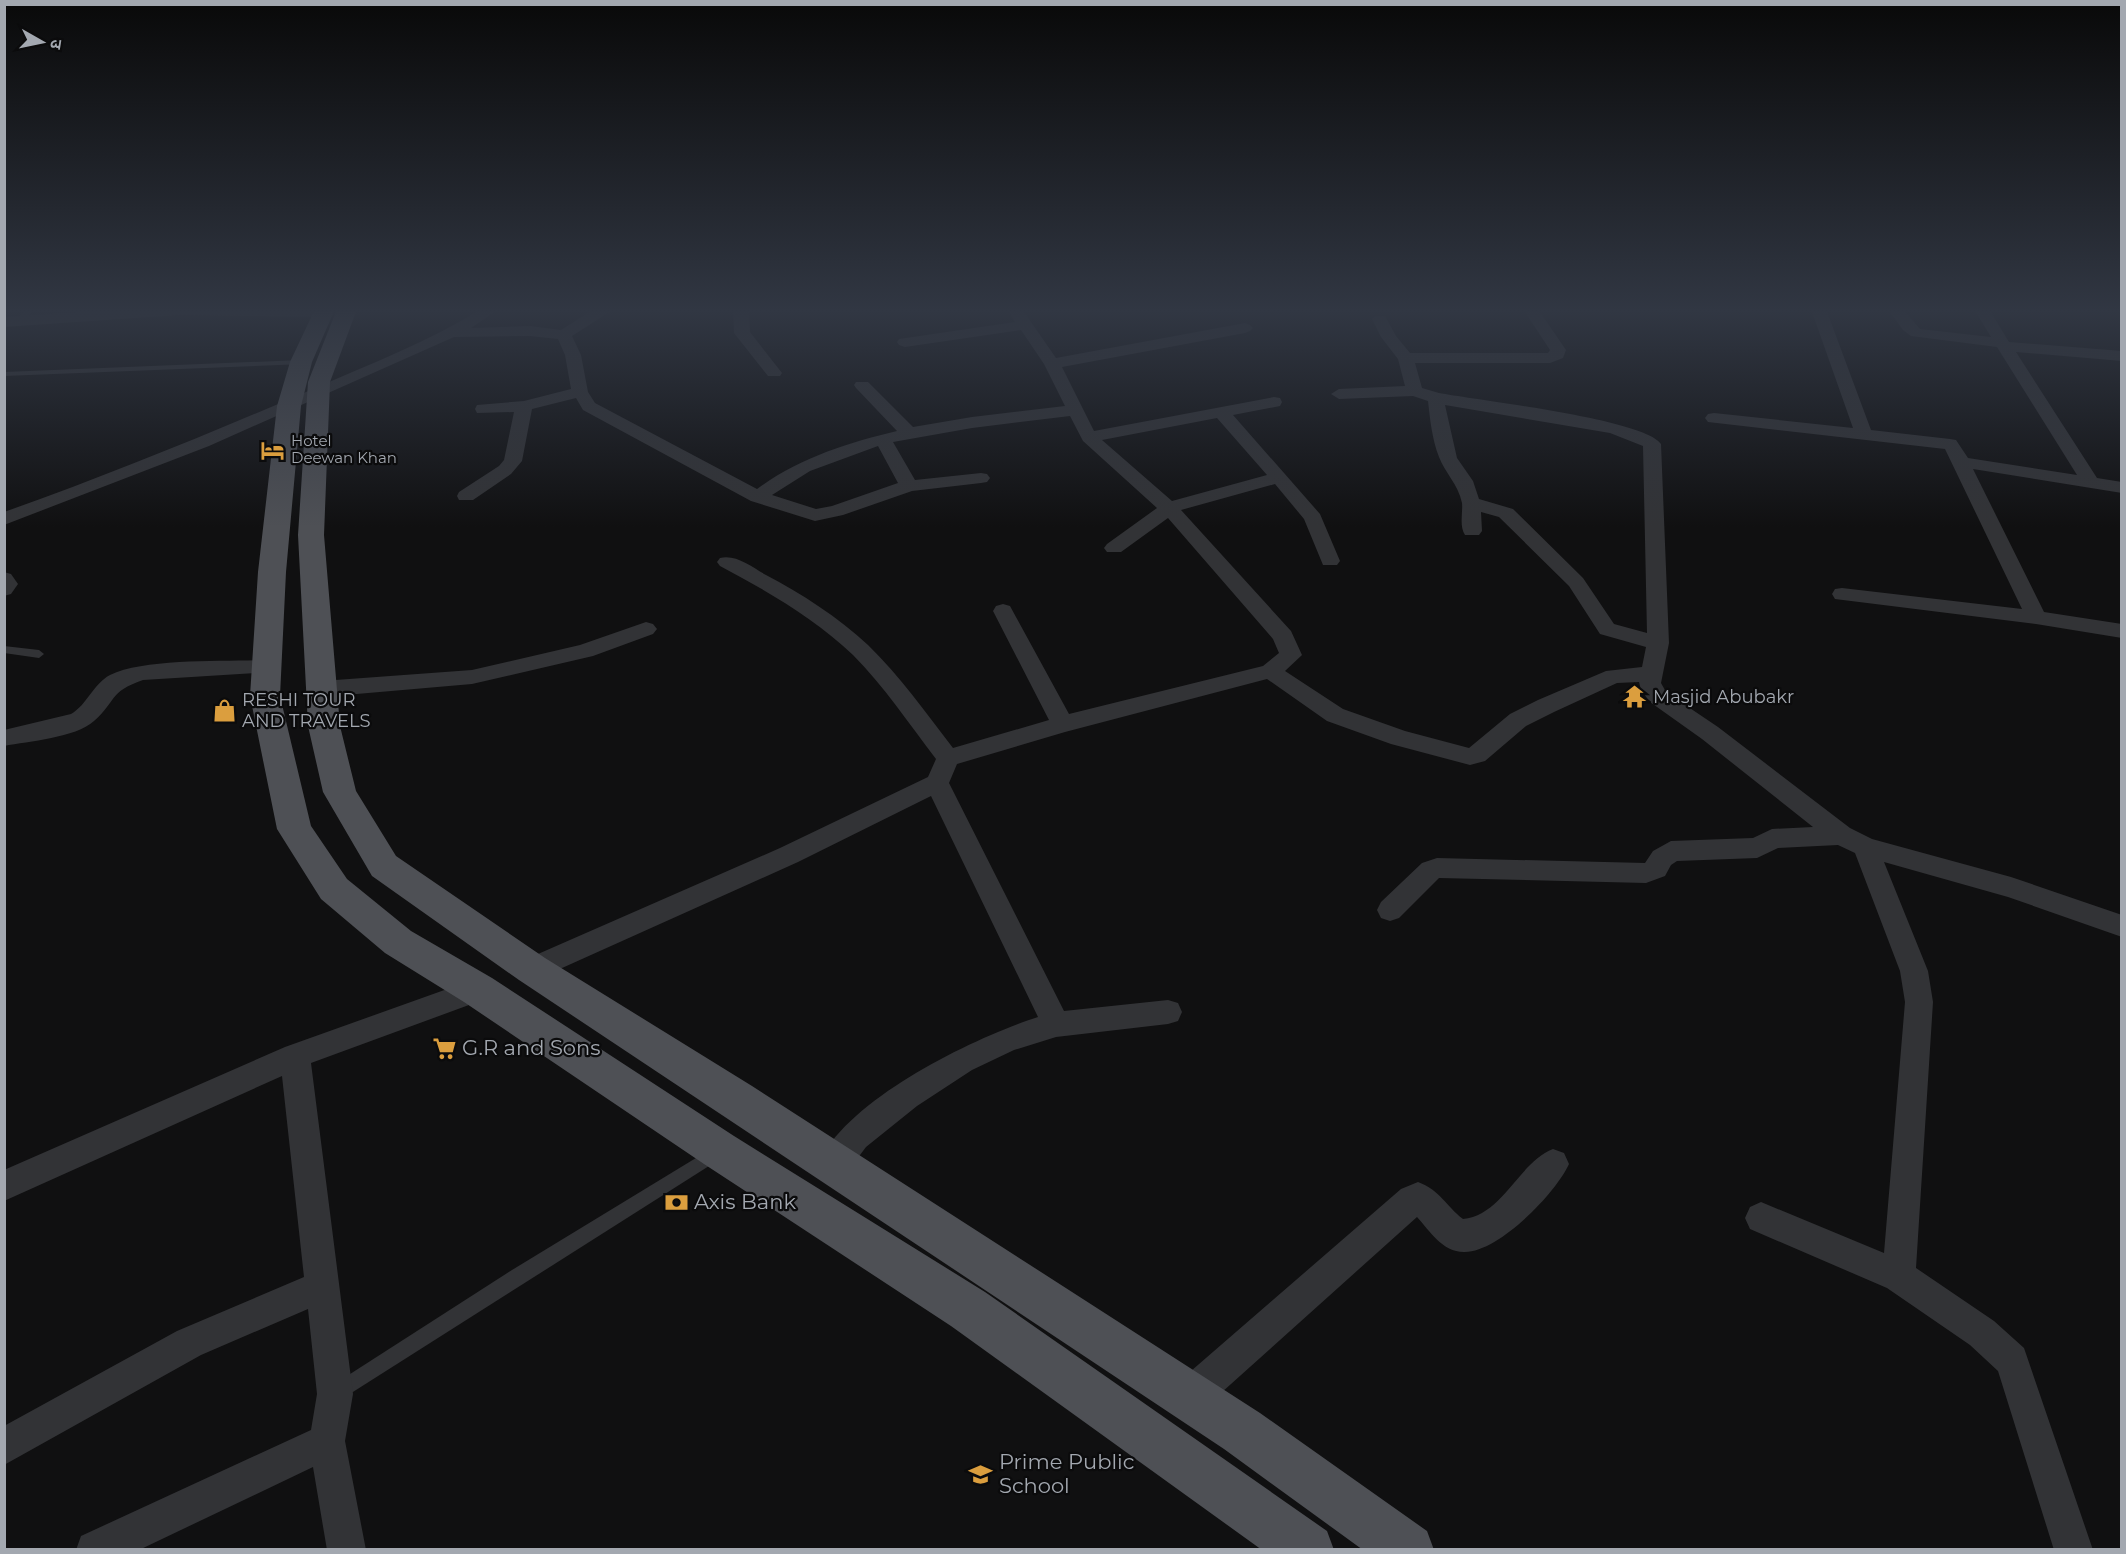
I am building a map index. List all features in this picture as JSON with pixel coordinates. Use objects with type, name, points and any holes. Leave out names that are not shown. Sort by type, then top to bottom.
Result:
[{"type":"main road","points":[[303,387],[319,382]]},
{"type":"main road","points":[[303,387],[272,572],[265,696],[294,829],[334,889],[398,942],[478,990],[719,1150],[968,1309],[1281,1542]]},
{"type":"main road","points":[[303,387],[324,726],[340,792],[384,866],[532,969],[1189,1396],[1408,1550]]},
{"type":"street","points":[[4,519],[79,492],[318,382]]},
{"type":"street","points":[[578,382],[580,392],[589,406],[758,497],[803,512],[824,514],[909,486],[981,478]]},
{"type":"street","points":[[532,969],[789,855],[937,783],[948,758],[1063,724],[1270,671],[1291,655],[1283,636],[1169,508],[1089,437],[1061,382]]},
{"type":"street","points":[[1412,382],[1414,391]]},
{"type":"street","points":[[1844,382],[1863,433]]},
{"type":"street","points":[[2026,382],[2090,482]]},
{"type":"street","points":[[862,385],[910,434]]},
{"type":"street","points":[[1339,394],[1414,391],[1436,398],[1613,428],[1646,439],[1652,444],[1658,643],[1650,682],[1658,697],[1710,732],[1853,841],[1914,971],[1919,1002],[1899,1276]]},
{"type":"street","points":[[483,409],[524,406],[580,392]]},
{"type":"street","points":[[1436,398],[1441,434],[1448,458],[1464,481],[1471,503],[1472,531]]},
{"type":"street","points":[[1089,437],[1274,402]]},
{"type":"street","points":[[466,496],[505,470],[513,461],[524,406]]},
{"type":"street","points":[[758,497],[786,477],[814,462],[852,448],[910,434],[1006,418],[1075,410]]},
{"type":"street","points":[[1221,412],[1313,518],[1330,561]]},
{"type":"street","points":[[1714,418],[1950,444],[1961,462],[2036,617]]},
{"type":"street","points":[[884,440],[909,486]]},
{"type":"street","points":[[1961,462],[2121,488]]},
{"type":"street","points":[[1114,548],[1169,508],[1279,477]]},
{"type":"street","points":[[4,502],[79,492]]},
{"type":"street","points":[[1471,503],[1506,513],[1576,582],[1607,629],[1658,643]]},
{"type":"street","points":[[727,562],[782,590],[836,629],[862,652],[948,758]]},
{"type":"street","points":[[4,578],[8,584],[4,590]]},
{"type":"street","points":[[1842,594],[2036,617],[2121,631]]},
{"type":"street","points":[[1003,611],[1063,724]]},
{"type":"street","points":[[322,689],[472,677],[585,651],[646,629]]},
{"type":"street","points":[[4,738],[64,726],[79,720],[87,715],[108,688],[117,681],[142,673],[266,667]]},
{"type":"street","points":[[1270,671],[1335,716],[1399,738],[1470,757],[1477,755],[1518,720],[1587,690],[1600,681],[1614,676],[1652,674]]},
{"type":"street","points":[[937,783],[1056,1024]]},
{"type":"street","points":[[1390,910],[1431,870],[1437,868],[1646,873],[1656,869],[1662,858],[1671,850],[1757,848],[1772,839],[1853,841],[2011,887],[2121,926]]},
{"type":"street","points":[[4,1186],[295,1056],[478,990]]},
{"type":"street","points":[[834,1164],[855,1137],[906,1096],[962,1061],[1006,1040],[1056,1024],[1168,1012]]},
{"type":"street","points":[[295,1056],[335,1394],[327,1441],[347,1550]]},
{"type":"street","points":[[1189,1396],[1412,1200],[1418,1198],[1426,1202],[1451,1232],[1462,1237],[1476,1235],[1491,1227],[1552,1164]]},
{"type":"street","points":[[1761,1218],[1899,1276],[1982,1333],[2012,1360],[2074,1550]]},
{"type":"street","points":[[4,1447],[189,1343],[322,1286]]},
{"type":"street","points":[[94,1550],[327,1441]]},
{"type":"lane","points":[[177,382],[303,387]]},
{"type":"lane","points":[[4,649],[39,654]]},
{"type":"lane","points":[[335,1394],[719,1150]]},
{"type":"place","name":"Hotel Deewan Khan","points":[[273,450]]},
{"type":"place","name":"Masjid Abubakr","points":[[1635,697]]},
{"type":"place","name":"RESHI TOUR AND TRAVELS","points":[[224,710]]},
{"type":"place","name":"G.R and Sons","points":[[444,1048]]},
{"type":"place","name":"Axis Bank","points":[[676,1202]]},
{"type":"place","name":"Prime Public School","points":[[981,1474]]}]
